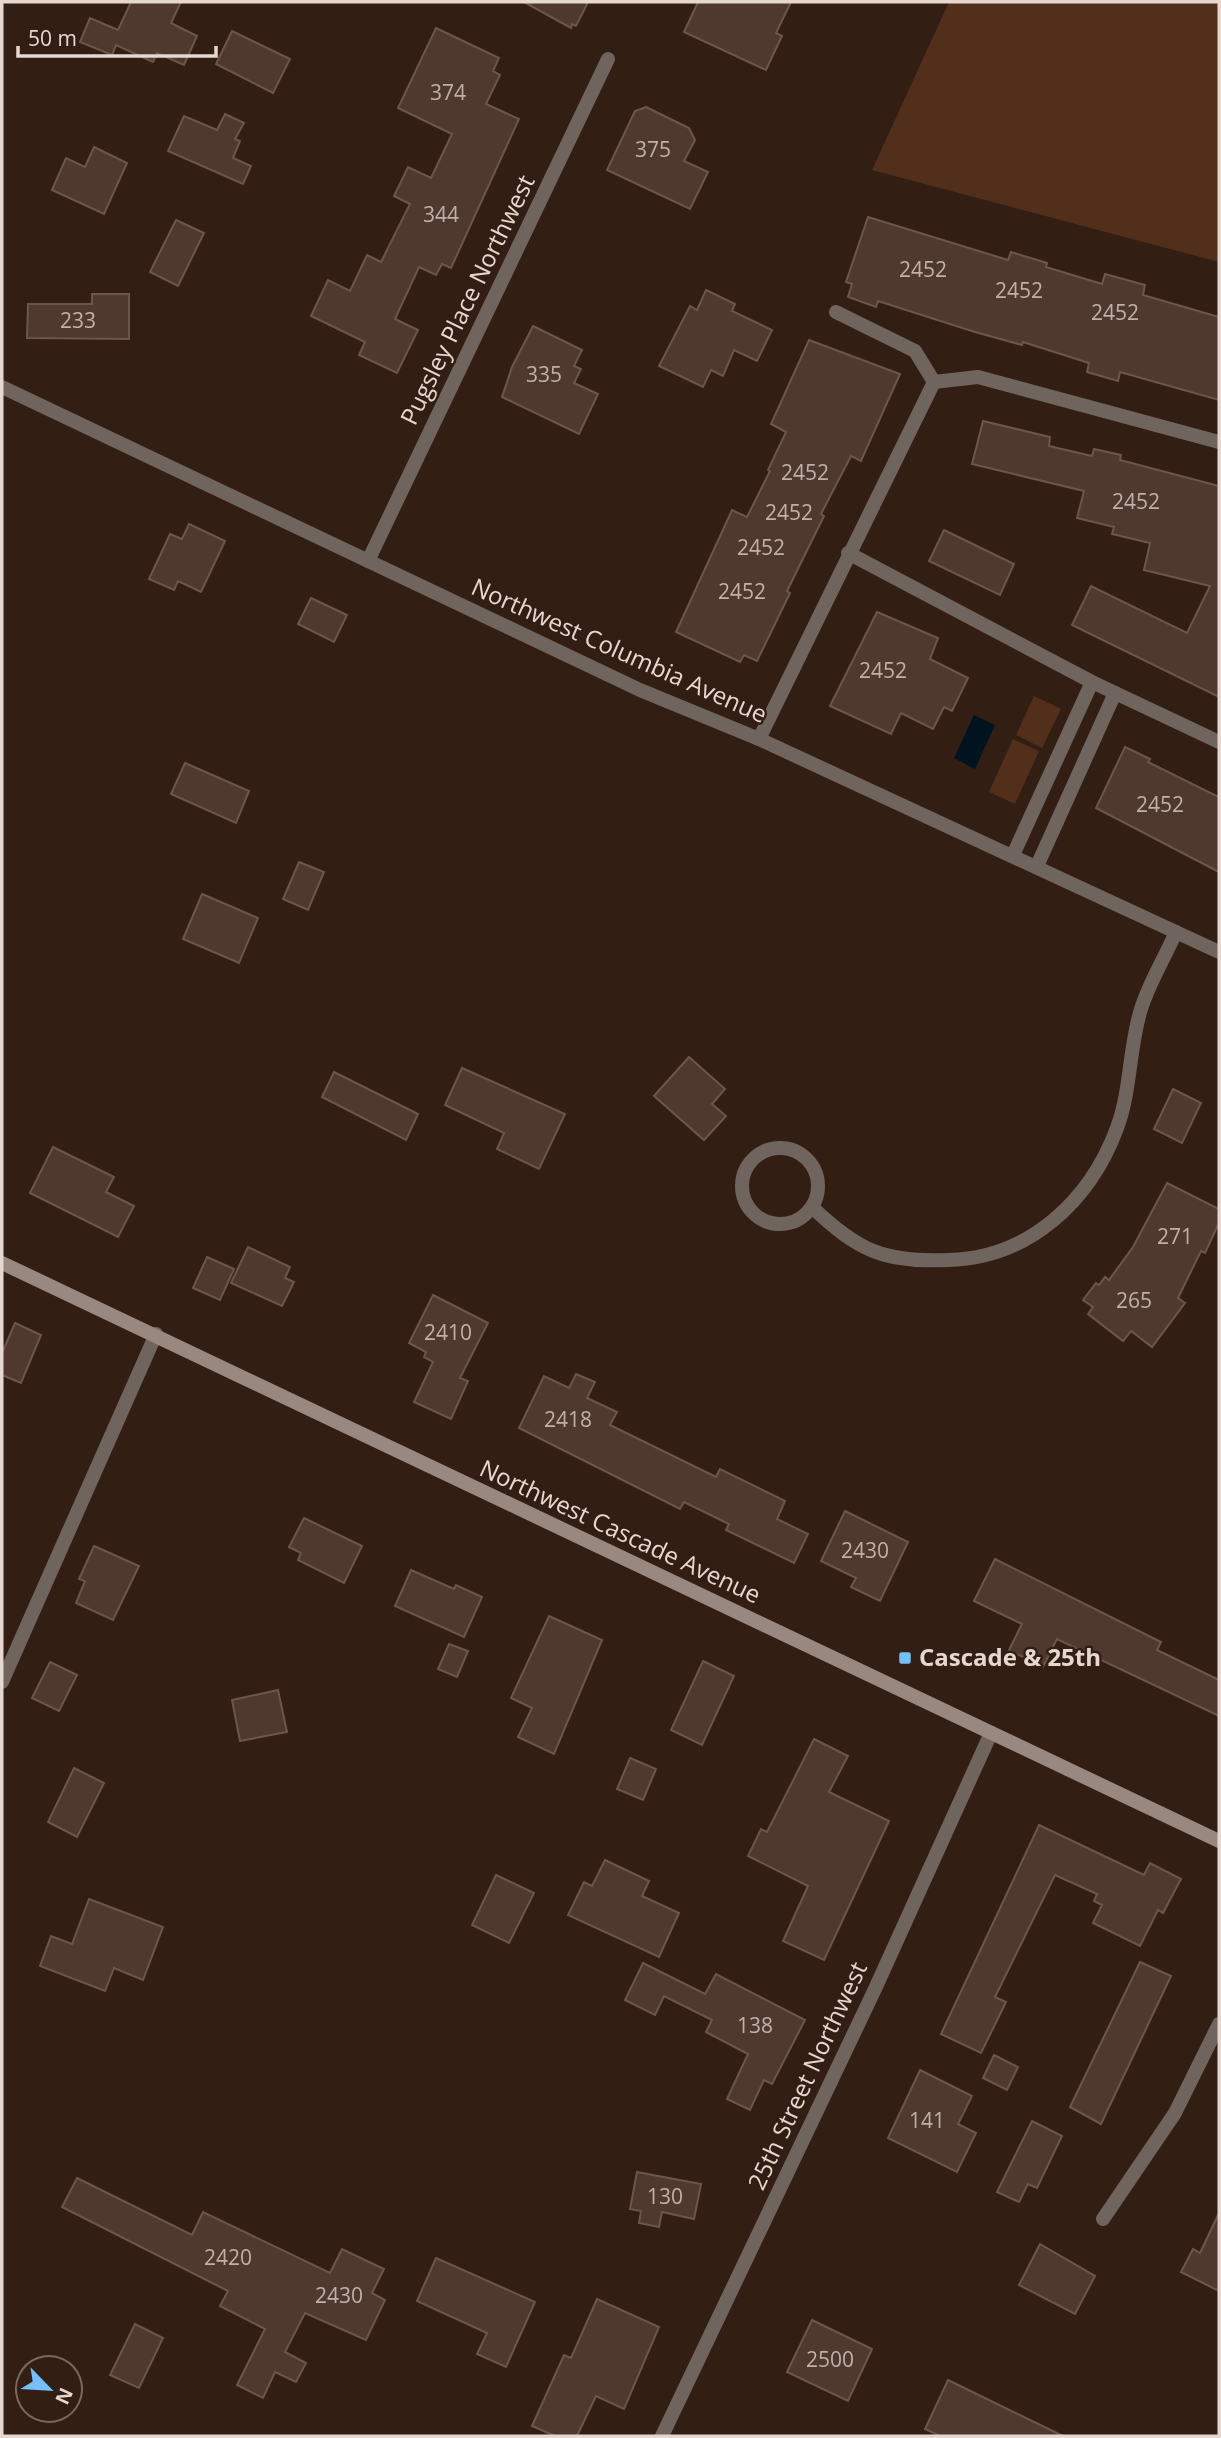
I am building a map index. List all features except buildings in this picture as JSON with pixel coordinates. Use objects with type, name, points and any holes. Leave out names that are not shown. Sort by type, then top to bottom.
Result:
[{"type":"street","name":"Pugsley Place Northwest","points":[[368,561],[608,59]]},
{"type":"street","points":[[836,312],[915,351],[934,382]]},
{"type":"street","points":[[934,382],[978,377],[1219,442]]},
{"type":"street","points":[[759,738],[934,382]]},
{"type":"street","name":"Northwest Columbia Avenue","points":[[2,387],[640,690],[759,738],[1219,952]]},
{"type":"street","points":[[848,553],[1115,694],[1219,742]]},
{"type":"street","points":[[1013,855],[1092,682]]},
{"type":"street","points":[[1037,866],[1115,694]]},
{"type":"street","points":[[812,1207],[838,1232],[866,1250],[913,1262],[969,1260],[1017,1244],[1055,1221],[1092,1182],[1118,1127],[1141,1008],[1177,932]]},
{"type":"street","points":[[790,1149],[801,1154],[816,1172],[817,1196],[812,1207],[792,1223],[765,1221],[747,1204],[743,1178],[748,1166],[766,1151],[790,1149]]},
{"type":"street","name":"Northwest Cascade Avenue","points":[[2,1263],[1219,1841]]},
{"type":"street","points":[[2,1682],[156,1334]]},
{"type":"street","name":"25th Street Northwest","points":[[662,2436],[875,1989],[990,1733]]},
{"type":"street","points":[[1103,2219],[1175,2113],[1219,2024]]},
{"type":"shaded area","points":[[949,2],[1219,2],[1219,262],[872,170]]},
{"type":"shaded area","points":[[1034,696],[1061,709],[1042,748],[1016,735]]},
{"type":"shaded area","points":[[1013,739],[1039,751],[1015,804],[989,792]]},
{"type":"water","points":[[974,715],[995,725],[975,769],[954,758]]},
{"type":"place","name":"Cascade & 25th","points":[[905,1658]]}]
